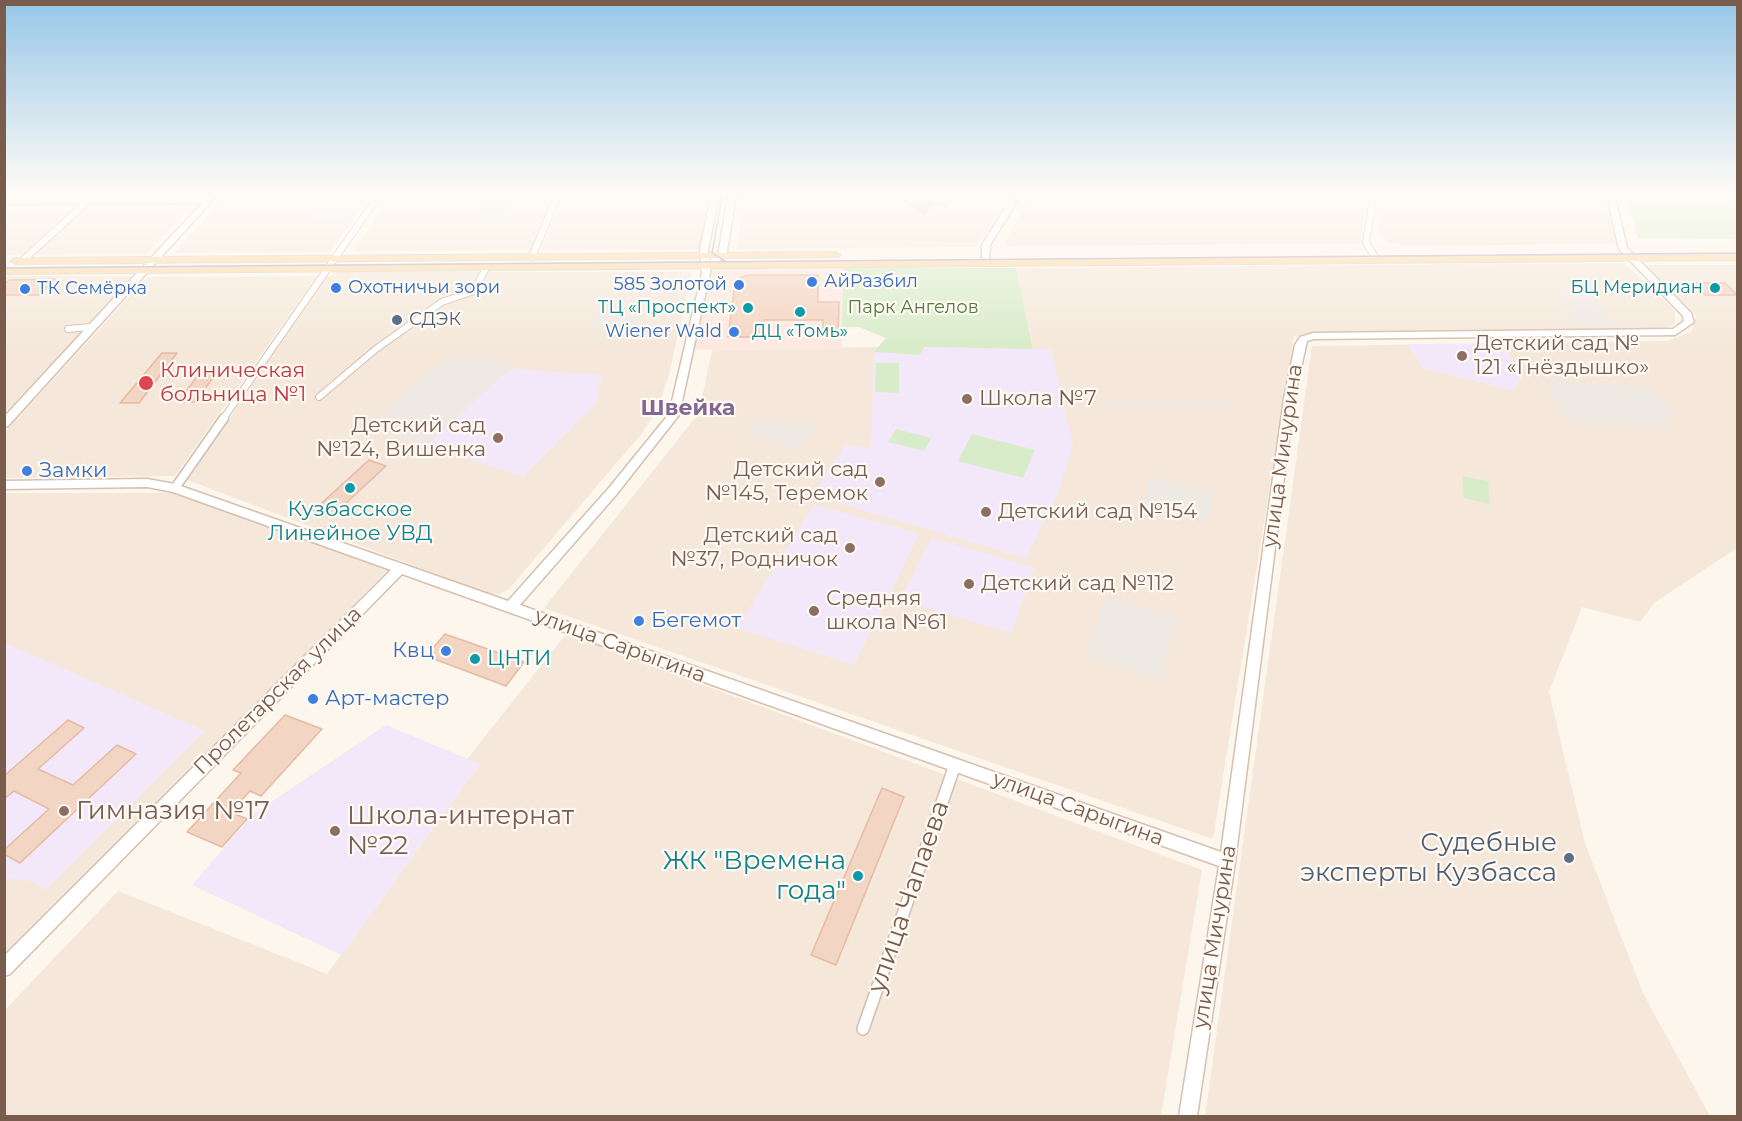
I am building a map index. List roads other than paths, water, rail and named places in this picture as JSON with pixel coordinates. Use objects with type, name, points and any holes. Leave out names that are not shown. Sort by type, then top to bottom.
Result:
[{"type":"main road","points":[[4,271],[486,268],[705,261],[985,259],[1370,251],[1737,249]]},
{"type":"main road","points":[[4,261],[532,257],[705,261],[722,256],[1377,260],[1737,257]]},
{"type":"street","points":[[22,261],[40,244]]},
{"type":"street","points":[[4,424],[168,244]]},
{"type":"street","points":[[175,488],[345,244]]},
{"type":"street","points":[[532,257],[537,244]]},
{"type":"street","points":[[511,607],[619,484],[674,415],[708,244]]},
{"type":"street","points":[[722,256],[724,244]]},
{"type":"street","points":[[985,259],[986,244]]},
{"type":"street","points":[[1367,244],[1377,260]]},
{"type":"street","points":[[1622,244],[1623,249]]},
{"type":"street","name":"улица Мичурина","points":[[1188,1116],[1227,862],[1289,399],[1302,339],[1313,336],[1675,332],[1689,322],[1688,315],[1623,249]]},
{"type":"street","points":[[319,397],[376,349],[442,302],[474,291],[486,268]]},
{"type":"street","points":[[68,329],[92,327]]},
{"type":"street","name":"улица Сарыгина","points":[[4,485],[147,483],[175,488],[1227,862]]},
{"type":"street","name":"Пролетарская улица","points":[[4,968],[399,568]]},
{"type":"street","name":"улица Чапаева","points":[[863,1029],[956,765]]},
{"type":"tram line","points":[[714,244],[712,253],[725,261]]},
{"type":"tram line","points":[[4,268],[1738,253]]},
{"type":"place","name":"АйРазбил","points":[[812,282]]},
{"type":"place","name":"585 Золотой","points":[[739,285]]},
{"type":"place","name":"Охотничьи зори","points":[[336,288]]},
{"type":"place","name":"БЦ Меридиан","points":[[1715,288]]},
{"type":"place","name":"ТК Семёрка","points":[[25,289]]},
{"type":"place","name":"ТЦ «Проспект»","points":[[748,308]]},
{"type":"place","name":"ДЦ «Томь»","points":[[800,312]]},
{"type":"place","name":"СДЭК","points":[[397,320]]},
{"type":"place","name":"Wiener Wald","points":[[734,332]]},
{"type":"place","name":"Детский сад № 121 «Гнёздышко»","points":[[1462,356]]},
{"type":"place","name":"Клиническая больница №1","points":[[146,383]]},
{"type":"place","name":"Школа №7","points":[[967,399]]},
{"type":"place","name":"Детский сад №124, Вишенка","points":[[498,438]]},
{"type":"place","name":"Замки","points":[[27,471]]},
{"type":"place","name":"Детский сад №145, Теремок","points":[[880,482]]},
{"type":"place","name":"Кузбасское Линейное УВД","points":[[350,488]]},
{"type":"place","name":"Детский сад №154","points":[[986,512]]},
{"type":"place","name":"Детский сад №37, Родничок","points":[[850,548]]},
{"type":"place","name":"Детский сад №112","points":[[969,584]]},
{"type":"place","name":"Средняя школа №61","points":[[814,611]]},
{"type":"place","name":"Бегемот","points":[[639,621]]},
{"type":"place","name":"Квц","points":[[446,651]]},
{"type":"place","name":"ЦНТИ","points":[[475,659]]},
{"type":"place","name":"Арт-мастер","points":[[313,699]]},
{"type":"place","name":"Гимназия №17","points":[[64,811]]},
{"type":"place","name":"Школа-интернат №22","points":[[335,831]]},
{"type":"place","name":"Судебные эксперты Кузбасса","points":[[1569,858]]},
{"type":"place","name":"ЖК \"Времена года\"","points":[[858,876]]},
{"type":"district","name":"Швейка","points":[[688,409]]},
{"type":"park label","name":"Парк Ангелов","points":[[913,308]]}]
